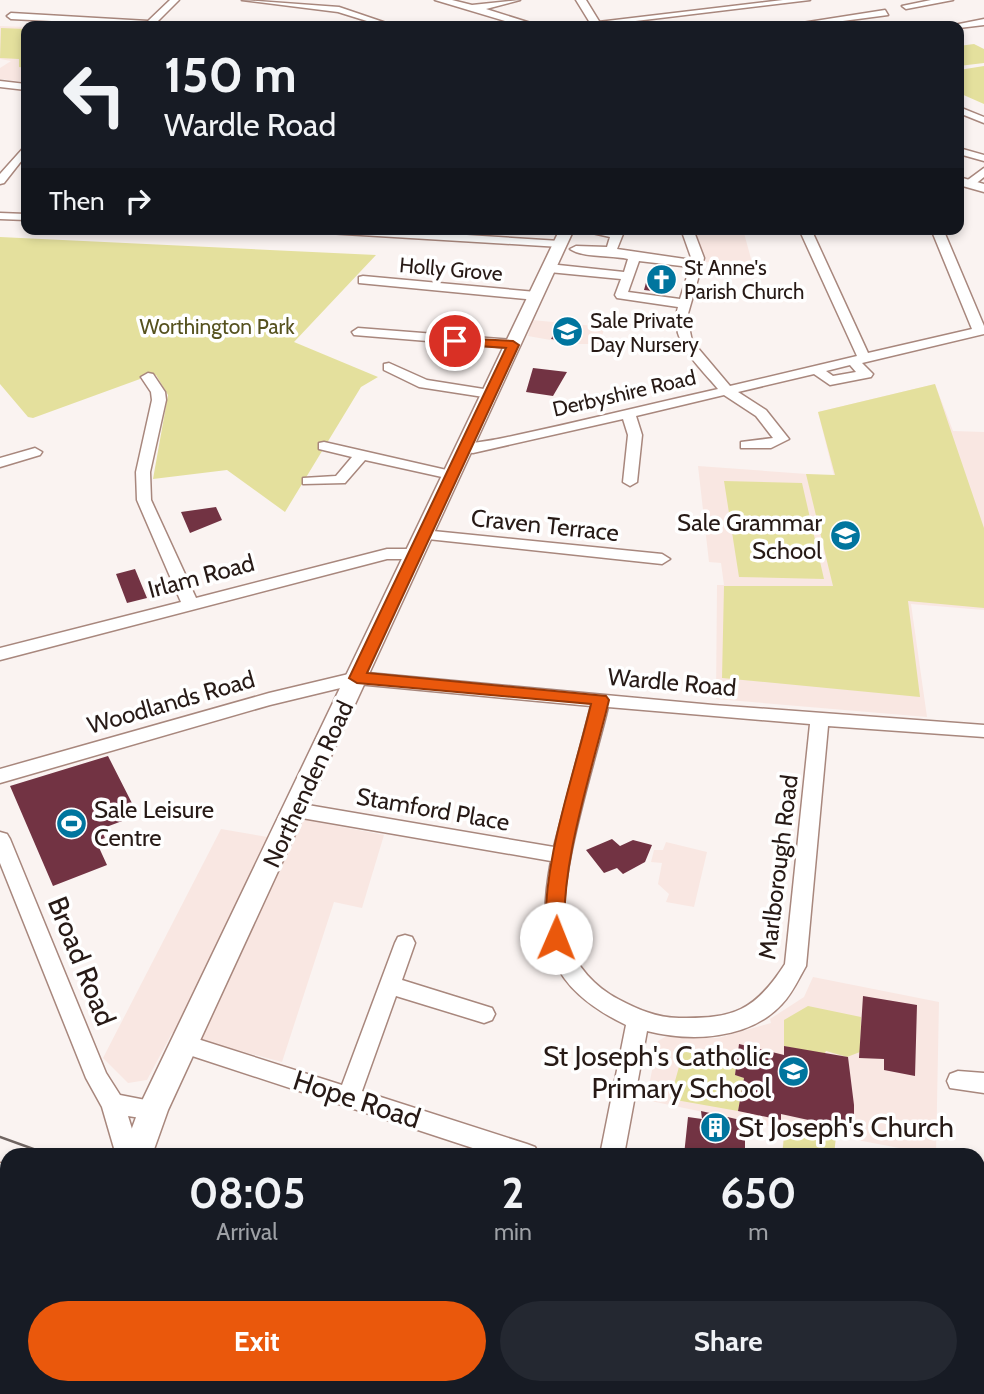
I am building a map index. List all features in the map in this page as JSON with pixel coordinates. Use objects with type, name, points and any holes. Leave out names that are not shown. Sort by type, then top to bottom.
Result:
[{"type":"main road","points":[[440,0],[494,11],[521,21]]},
{"type":"main road","points":[[494,11],[515,0]]},
{"type":"main road","points":[[581,0],[591,21]]},
{"type":"main road","points":[[964,182],[983,177]]},
{"type":"main road","name":"Northenden Road","points":[[139,1148],[153,1110],[489,394],[550,268],[568,241]]},
{"type":"street","points":[[156,21],[175,0]]},
{"type":"street","points":[[246,0],[344,7],[376,21]]},
{"type":"street","points":[[719,0],[730,9]]},
{"type":"street","points":[[609,21],[667,11],[706,12],[806,0]]},
{"type":"street","points":[[906,6],[949,0]]},
{"type":"street","points":[[706,12],[714,19]]},
{"type":"street","points":[[825,21],[885,13]]},
{"type":"street","points":[[11,16],[89,21]]},
{"type":"street","points":[[964,25],[984,22]]},
{"type":"street","points":[[0,84],[21,86]]},
{"type":"street","points":[[964,112],[984,120]]},
{"type":"street","points":[[964,152],[984,158]]},
{"type":"street","points":[[0,181],[21,156]]},
{"type":"street","points":[[0,216],[21,217]]},
{"type":"street","points":[[452,235],[568,241],[635,257],[698,264]]},
{"type":"street","points":[[611,251],[617,235]]},
{"type":"street","points":[[689,235],[698,264],[681,325],[686,342],[727,391],[761,413],[782,439],[771,444],[746,444]]},
{"type":"street","points":[[807,235],[860,363]]},
{"type":"street","points":[[940,235],[981,331]]},
{"type":"street","points":[[635,257],[622,296],[686,304]]},
{"type":"street","points":[[550,268],[628,276]]},
{"type":"street","name":"Holly Grove","points":[[363,280],[536,296]]},
{"type":"street","name":"Derbyshire Road","points":[[464,449],[525,438],[727,391],[797,380],[887,353],[981,331]]},
{"type":"street","points":[[358,332],[513,345]]},
{"type":"street","points":[[390,367],[424,384],[489,394]]},
{"type":"street","points":[[148,377],[158,392],[159,401],[143,472],[144,500],[190,604]]},
{"type":"street","points":[[628,413],[635,435],[630,482]]},
{"type":"street","points":[[324,446],[451,475]]},
{"type":"street","points":[[0,463],[35,452]]},
{"type":"street","points":[[308,481],[340,480],[360,456]]},
{"type":"street","name":"Irlam Road","points":[[0,654],[419,545]]},
{"type":"street","name":"Craven Terrace","points":[[419,545],[662,559]]},
{"type":"street","name":"Wardle Road","points":[[357,678],[984,731]]},
{"type":"street","name":"Woodlands Road","points":[[0,776],[269,699],[357,678]]},
{"type":"street","name":"Marlborough Road","points":[[601,700],[564,850],[554,919],[561,954],[578,981],[606,1003],[638,1021],[679,1028],[725,1024],[760,1011],[773,1001],[790,978],[795,966],[807,867],[820,718]]},
{"type":"street","name":"Stamford Place","points":[[296,810],[564,850]]},
{"type":"street","name":"Broad Road","points":[[0,841],[97,1078],[113,1104],[126,1148]]},
{"type":"street","points":[[349,1096],[405,943]]},
{"type":"street","points":[[391,986],[484,1014]]},
{"type":"street","points":[[613,1148],[638,1021]]},
{"type":"street","name":"Hope Road","points":[[185,1044],[506,1148]]},
{"type":"street","points":[[958,1081],[984,1083]]},
{"type":"street","points":[[113,1104],[153,1110]]},
{"type":"shaded area","points":[[0,26],[21,27],[21,81],[0,79],[0,68],[11,61],[0,59]]},
{"type":"shaded area","points":[[696,235],[745,235],[753,266],[706,262]]},
{"type":"shaded area","name":"Sale Private Day Nursery","points":[[532,320],[605,327],[599,344],[573,344],[528,336]]},
{"type":"shaded area","name":"Sale Grammar School","points":[[935,384],[953,431],[984,432],[984,610],[911,604],[927,717],[716,699],[717,585],[724,585],[721,563],[709,562],[698,466],[834,476],[818,412]]},
{"type":"shaded area","points":[[296,818],[384,835],[362,908],[334,902],[282,1062],[172,1033],[147,1080],[128,1083],[103,1058],[221,829],[285,840]]},
{"type":"shaded area","points":[[666,842],[707,852],[694,907],[666,902],[669,894],[658,884],[662,863],[651,862],[654,850],[663,850]]},
{"type":"shaded area","name":"St Joseph's Catholic Primary School","points":[[813,977],[939,1002],[936,1148],[899,1148],[836,1136],[835,1148],[783,1148],[784,1129],[646,1100],[658,1041],[665,1037],[718,1038],[771,1023],[770,1019],[804,997]]},
{"type":"green space","points":[[1,28],[21,29],[21,67],[19,59],[0,58]]},
{"type":"green space","points":[[974,44],[984,49],[984,63],[964,65],[964,45]]},
{"type":"green space","points":[[984,66],[984,104],[964,95],[964,69]]},
{"type":"green space","name":"Worthington Park","points":[[0,237],[376,255],[294,342],[378,377],[361,387],[285,512],[227,470],[153,479],[168,395],[156,375],[140,376],[140,379],[33,418],[28,417],[0,384]]},
{"type":"green space","name":"Sale Grammar School","points":[[935,384],[984,528],[984,608],[908,601],[920,697],[722,678],[724,586],[833,586],[806,474],[835,475],[818,412]]},
{"type":"green space","points":[[724,481],[802,483],[824,579],[739,577]]},
{"type":"green space","points":[[808,1006],[861,1017],[860,1052],[847,1057],[826,1051],[824,1055],[784,1046],[784,1020]]},
{"type":"green space","points":[[684,1049],[737,1059],[735,1075],[744,1078],[738,1111],[670,1099]]},
{"type":"green space","points":[[785,1129],[836,1136],[835,1148],[783,1148]]},
{"type":"building","name":"St Anne's Parish Church","points":[[655,270],[671,271],[669,275],[676,275],[669,293],[644,290],[648,275],[656,276]]},
{"type":"building","name":"Sale Private Day Nursery","points":[[558,326],[579,327],[576,342],[551,339]]},
{"type":"building","points":[[533,368],[567,372],[553,396],[526,392]]},
{"type":"building","points":[[216,507],[222,520],[190,533],[181,512]]},
{"type":"building","points":[[135,569],[147,598],[127,603],[116,574]]},
{"type":"building","name":"Sale Leisure Centre","points":[[108,756],[138,815],[101,829],[105,838],[96,841],[107,865],[53,886],[10,786]]},
{"type":"building","points":[[612,839],[620,846],[633,840],[652,845],[645,862],[623,874],[617,868],[604,873],[586,850]]},
{"type":"building","points":[[863,996],[917,1005],[915,1076],[884,1070],[884,1059],[859,1058]]},
{"type":"building","name":"St Joseph's Catholic Primary School","points":[[739,1044],[784,1055],[784,1046],[848,1057],[854,1130],[781,1114],[781,1120],[738,1111],[744,1078],[735,1075]]},
{"type":"building","name":"St Joseph's Church","points":[[701,1111],[745,1121],[745,1148],[685,1148],[688,1117],[702,1119]]},
{"type":"tram line","points":[[0,1137],[31,1148]]},
{"type":"place","name":"St Anne's Parish Church","points":[[661,279]]},
{"type":"place","name":"Sale Private Day Nursery","points":[[567,332]]},
{"type":"place","name":"Sale Grammar School","points":[[845,536]]},
{"type":"place","name":"Sale Leisure Centre","points":[[71,823]]},
{"type":"place","name":"St Joseph's Catholic Primary School","points":[[794,1072]]},
{"type":"place","name":"St Joseph's Church","points":[[715,1127]]},
{"type":"route","points":[[455,341],[513,345],[357,678],[601,700],[563,856],[554,919],[556,938]]}]
